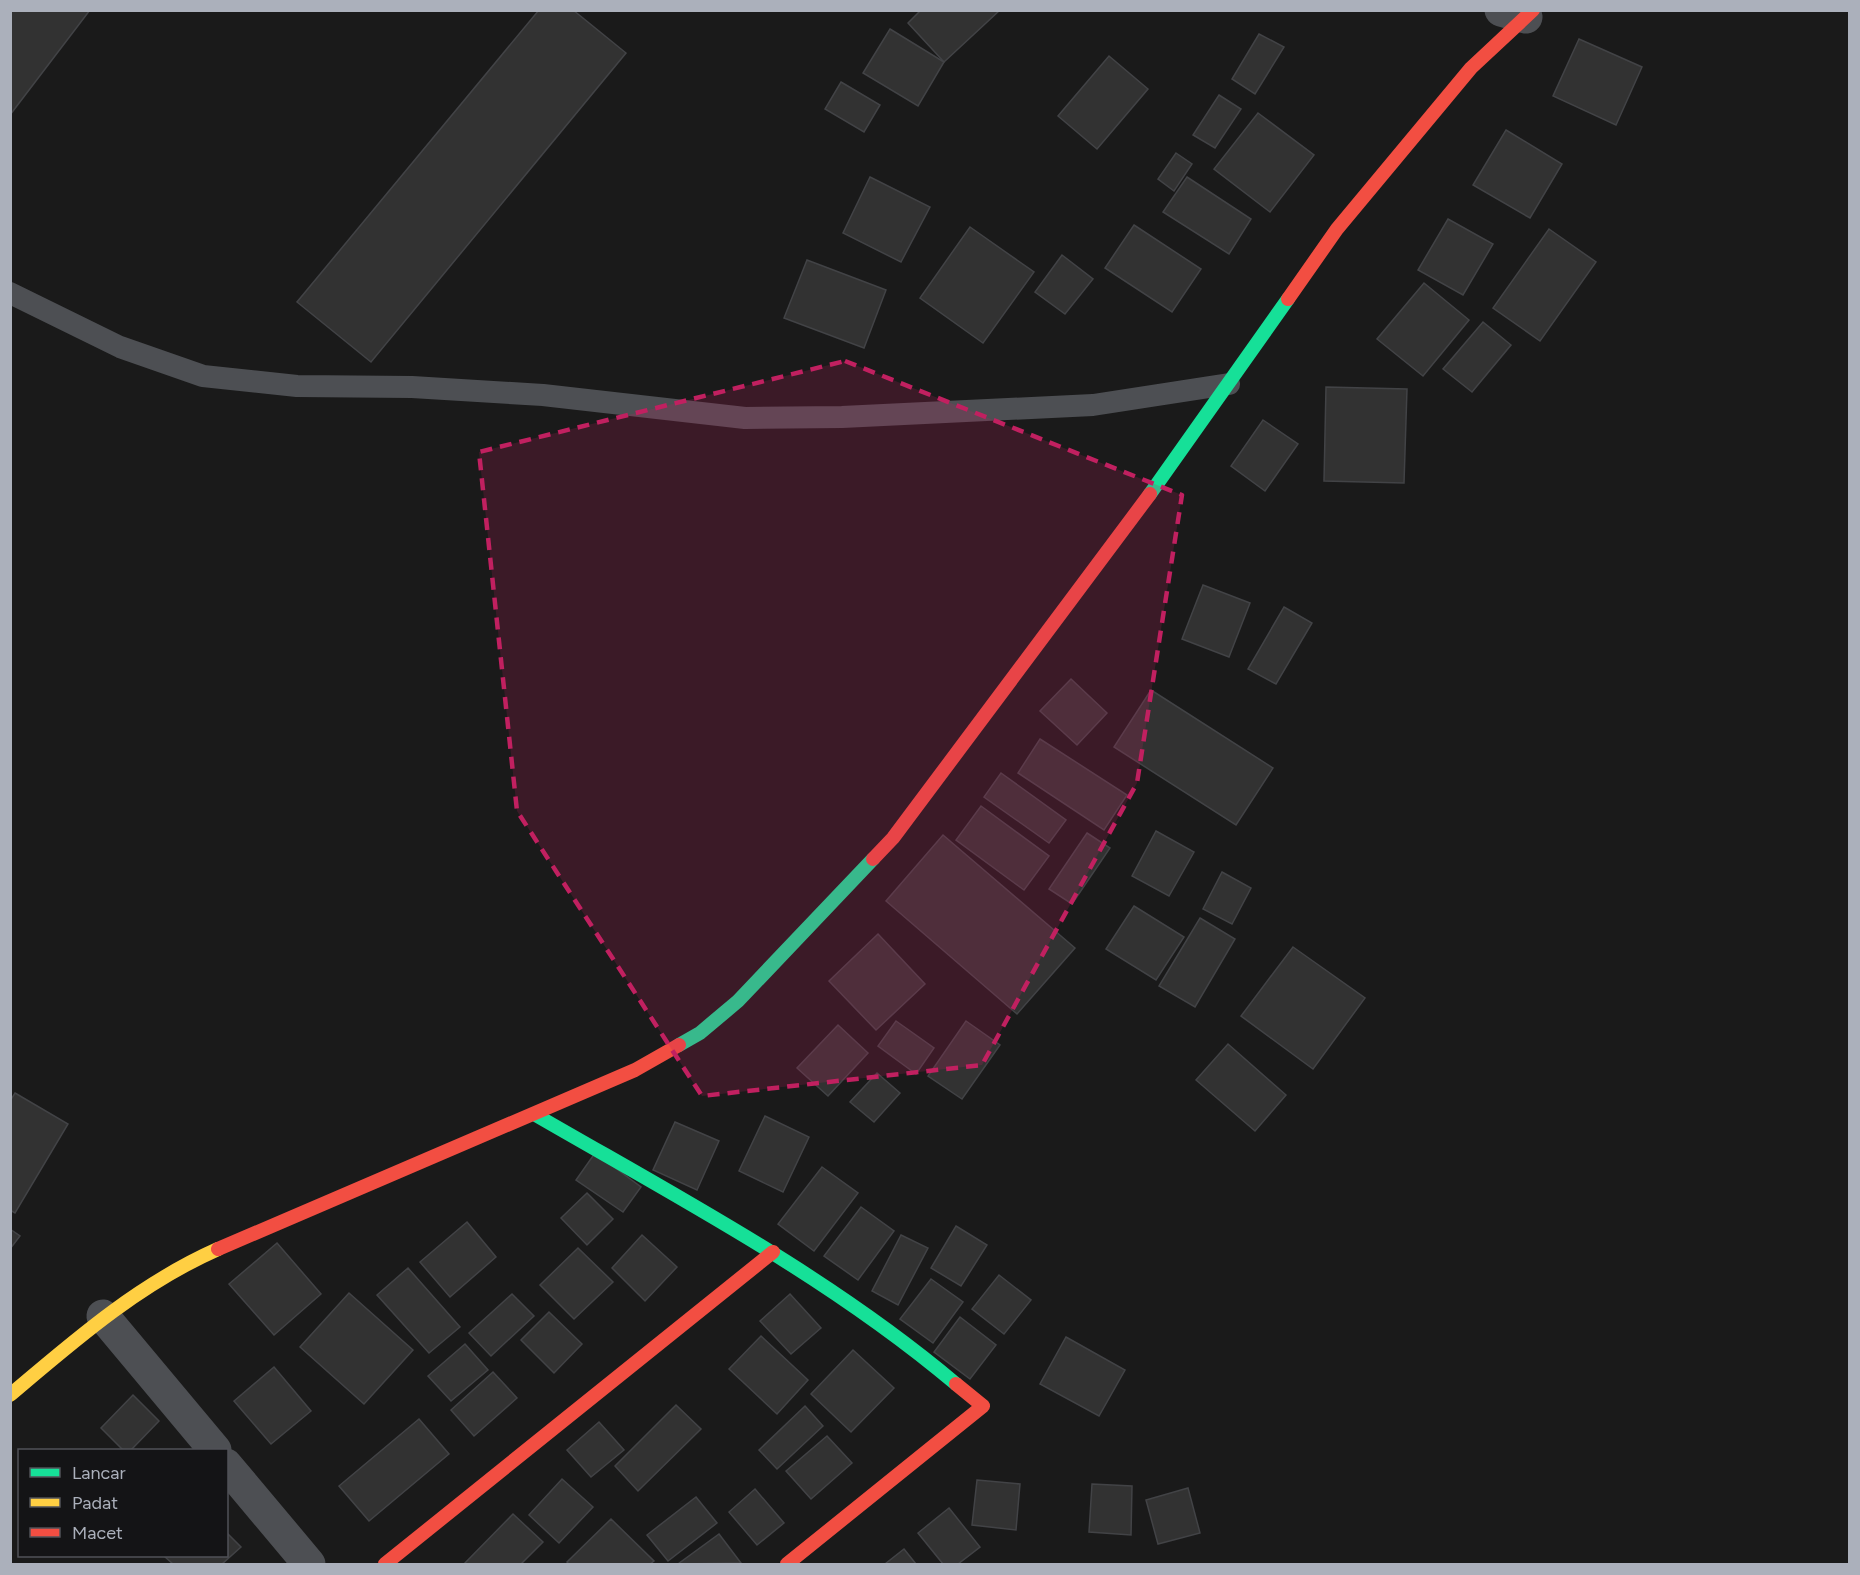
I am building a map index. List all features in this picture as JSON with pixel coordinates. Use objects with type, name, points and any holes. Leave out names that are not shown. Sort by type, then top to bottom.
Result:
[{"type":"street","points":[[10,1395],[103,1316],[156,1280],[215,1250],[635,1070],[699,1033],[738,1001],[893,838],[1229,384],[1337,229],[1409,140],[1520,13]]},
{"type":"street","points":[[534,1114],[773,1252],[910,1345],[983,1406],[787,1564]]},
{"type":"street","points":[[384,1564],[773,1252]]},
{"type":"street","points":[[103,1316],[214,1449]]},
{"type":"street","points":[[228,1467],[309,1564]]},
{"type":"lane","points":[[10,292],[120,347],[203,376],[297,386],[412,387],[543,394],[756,418],[842,417],[1093,405],[1229,384]]},
{"type":"highlighted area","points":[[845,361],[1182,495],[1137,783],[982,1065],[702,1096],[517,811],[479,452]]},
{"type":"building","points":[[10,10],[90,10],[10,115]]},
{"type":"building","points":[[539,10],[573,10],[626,53],[371,362],[297,302]]},
{"type":"building","points":[[921,10],[999,11],[944,62],[908,23]]},
{"type":"building","points":[[890,29],[944,62],[918,106],[863,73]]},
{"type":"building","points":[[1259,34],[1284,47],[1255,94],[1232,79]]},
{"type":"building","points":[[1579,39],[1642,67],[1616,125],[1553,96]]},
{"type":"building","points":[[1109,56],[1148,89],[1097,149],[1058,116]]},
{"type":"building","points":[[841,82],[880,105],[864,132],[825,109]]},
{"type":"building","points":[[1219,95],[1241,109],[1215,148],[1193,135]]},
{"type":"building","points":[[1258,113],[1314,155],[1270,212],[1214,169]]},
{"type":"building","points":[[1506,130],[1562,164],[1530,218],[1473,185]]},
{"type":"building","points":[[1176,153],[1192,164],[1174,191],[1158,179]]},
{"type":"building","points":[[870,177],[930,207],[901,262],[843,233]]},
{"type":"building","points":[[1187,177],[1251,219],[1229,254],[1163,212]]},
{"type":"building","points":[[1448,219],[1493,244],[1463,295],[1418,270]]},
{"type":"building","points":[[1134,225],[1201,269],[1172,312],[1105,268]]},
{"type":"building","points":[[970,227],[1034,272],[983,343],[920,298]]},
{"type":"building","points":[[1549,229],[1596,262],[1540,341],[1493,308]]},
{"type":"building","points":[[1062,255],[1093,279],[1065,314],[1035,292]]},
{"type":"building","points":[[807,260],[886,290],[864,348],[784,318]]},
{"type":"building","points":[[1424,283],[1469,320],[1423,376],[1377,339]]},
{"type":"building","points":[[1483,322],[1511,345],[1472,392],[1443,369]]},
{"type":"building","points":[[1326,387],[1407,389],[1404,483],[1324,481]]},
{"type":"building","points":[[1263,420],[1298,444],[1265,491],[1231,466]]},
{"type":"building","points":[[1203,585],[1250,603],[1229,657],[1182,639]]},
{"type":"building","points":[[1284,607],[1312,623],[1276,684],[1248,669]]},
{"type":"building","points":[[1071,679],[1107,713],[1077,745],[1040,711]]},
{"type":"building","points":[[1151,690],[1273,768],[1236,825],[1114,747]]},
{"type":"building","points":[[1040,739],[1127,795],[1104,830],[1018,773]]},
{"type":"building","points":[[1001,773],[1066,820],[1049,843],[984,797]]},
{"type":"building","points":[[981,806],[1049,856],[1024,890],[956,840]]},
{"type":"building","points":[[1156,831],[1194,852],[1169,896],[1132,876]]},
{"type":"building","points":[[1087,833],[1110,848],[1072,904],[1049,889]]},
{"type":"building","points":[[943,835],[1075,948],[1017,1014],[886,901]]},
{"type":"building","points":[[1222,872],[1251,888],[1232,924],[1203,909]]},
{"type":"building","points":[[1134,906],[1184,937],[1156,980],[1106,949]]},
{"type":"building","points":[[1200,918],[1235,939],[1195,1007],[1159,986]]},
{"type":"building","points":[[878,934],[925,984],[876,1030],[829,981]]},
{"type":"building","points":[[1293,947],[1365,998],[1313,1069],[1241,1016]]},
{"type":"building","points":[[896,1021],[934,1048],[916,1074],[878,1046]]},
{"type":"building","points":[[966,1021],[1000,1045],[962,1099],[928,1076]]},
{"type":"building","points":[[838,1025],[868,1053],[828,1096],[797,1068]]},
{"type":"building","points":[[1228,1044],[1286,1095],[1255,1131],[1196,1080]]},
{"type":"building","points":[[877,1073],[900,1093],[874,1122],[850,1102]]},
{"type":"building","points":[[15,1093],[68,1124],[15,1213],[10,1210],[10,1101]]},
{"type":"building","points":[[765,1116],[809,1137],[783,1192],[739,1171]]},
{"type":"building","points":[[675,1122],[719,1141],[697,1190],[653,1170]]},
{"type":"building","points":[[595,1153],[641,1187],[623,1212],[576,1180]]},
{"type":"building","points":[[822,1167],[858,1193],[814,1251],[778,1224]]},
{"type":"building","points":[[587,1193],[613,1219],[587,1245],[561,1218]]},
{"type":"building","points":[[861,1207],[894,1231],[858,1280],[824,1256]]},
{"type":"building","points":[[467,1222],[496,1257],[450,1297],[420,1262]]},
{"type":"building","points":[[956,1226],[987,1245],[961,1286],[931,1268]]},
{"type":"building","points":[[10,1229],[20,1236],[10,1249]]},
{"type":"building","points":[[642,1235],[677,1267],[645,1301],[612,1268]]},
{"type":"building","points":[[901,1235],[928,1248],[898,1305],[872,1291]]},
{"type":"building","points":[[277,1243],[321,1294],[274,1335],[229,1284]]},
{"type":"building","points":[[578,1248],[613,1282],[574,1319],[540,1285]]},
{"type":"building","points":[[408,1268],[460,1327],[429,1353],[377,1295]]},
{"type":"building","points":[[999,1275],[1031,1300],[1004,1334],[972,1309]]},
{"type":"building","points":[[931,1279],[963,1302],[933,1343],[900,1319]]},
{"type":"building","points":[[349,1293],[413,1350],[364,1404],[300,1347]]},
{"type":"building","points":[[512,1294],[534,1316],[491,1356],[469,1333]]},
{"type":"building","points":[[790,1294],[821,1328],[791,1354],[760,1321]]},
{"type":"building","points":[[549,1312],[582,1344],[554,1373],[521,1340]]},
{"type":"building","points":[[960,1317],[996,1345],[970,1379],[934,1352]]},
{"type":"building","points":[[761,1336],[808,1380],[777,1414],[729,1369]]},
{"type":"building","points":[[1066,1337],[1125,1370],[1099,1416],[1040,1384]]},
{"type":"building","points":[[465,1344],[488,1370],[451,1401],[428,1376]]},
{"type":"building","points":[[853,1350],[894,1388],[851,1432],[811,1394]]},
{"type":"building","points":[[274,1367],[311,1411],[271,1444],[234,1401]]},
{"type":"building","points":[[493,1372],[517,1398],[474,1436],[451,1410]]},
{"type":"building","points":[[133,1395],[159,1421],[132,1449],[122,1449],[101,1428]]},
{"type":"building","points":[[676,1405],[701,1429],[638,1491],[615,1466]]},
{"type":"building","points":[[805,1406],[823,1426],[777,1469],[759,1450]]},
{"type":"building","points":[[419,1419],[449,1454],[369,1521],[339,1486]]},
{"type":"building","points":[[599,1422],[624,1450],[591,1477],[567,1450]]},
{"type":"building","points":[[827,1436],[852,1463],[811,1499],[786,1471]]},
{"type":"building","points":[[562,1479],[593,1507],[559,1543],[529,1515]]},
{"type":"building","points":[[977,1480],[1020,1484],[1016,1530],[972,1525]]},
{"type":"building","points":[[1092,1484],[1132,1486],[1131,1535],[1089,1532]]},
{"type":"building","points":[[1188,1488],[1200,1533],[1158,1544],[1146,1500]]},
{"type":"building","points":[[755,1489],[784,1523],[757,1545],[729,1512]]},
{"type":"building","points":[[696,1497],[717,1523],[668,1561],[647,1535]]},
{"type":"building","points":[[949,1508],[980,1547],[958,1564],[943,1564],[918,1533]]},
{"type":"building","points":[[513,1514],[543,1542],[521,1564],[464,1564]]},
{"type":"building","points":[[611,1519],[654,1561],[650,1564],[569,1564],[567,1562]]},
{"type":"building","points":[[228,1534],[241,1547],[222,1564],[173,1564],[165,1557],[228,1557]]},
{"type":"building","points":[[719,1534],[741,1563],[678,1564]]},
{"type":"building","points":[[904,1549],[916,1564],[885,1564]]},
{"type":"traffic: fast","points":[[1150,494],[1288,299]]},
{"type":"traffic: fast","points":[[679,1045],[700,1033],[738,1001],[873,859]]},
{"type":"traffic: fast","points":[[534,1114],[804,1273],[907,1345],[956,1384]]},
{"type":"traffic: slow","points":[[10,1395],[109,1314],[161,1279],[218,1249]]},
{"type":"traffic: jam","points":[[1288,299],[1337,229],[1471,68],[1533,10]]},
{"type":"traffic: jam","points":[[873,859],[893,838],[1150,494]]},
{"type":"traffic: jam","points":[[218,1249],[635,1070],[679,1045]]},
{"type":"traffic: jam","points":[[385,1564],[773,1252]]},
{"type":"traffic: jam","points":[[787,1564],[983,1406],[956,1384]]}]
